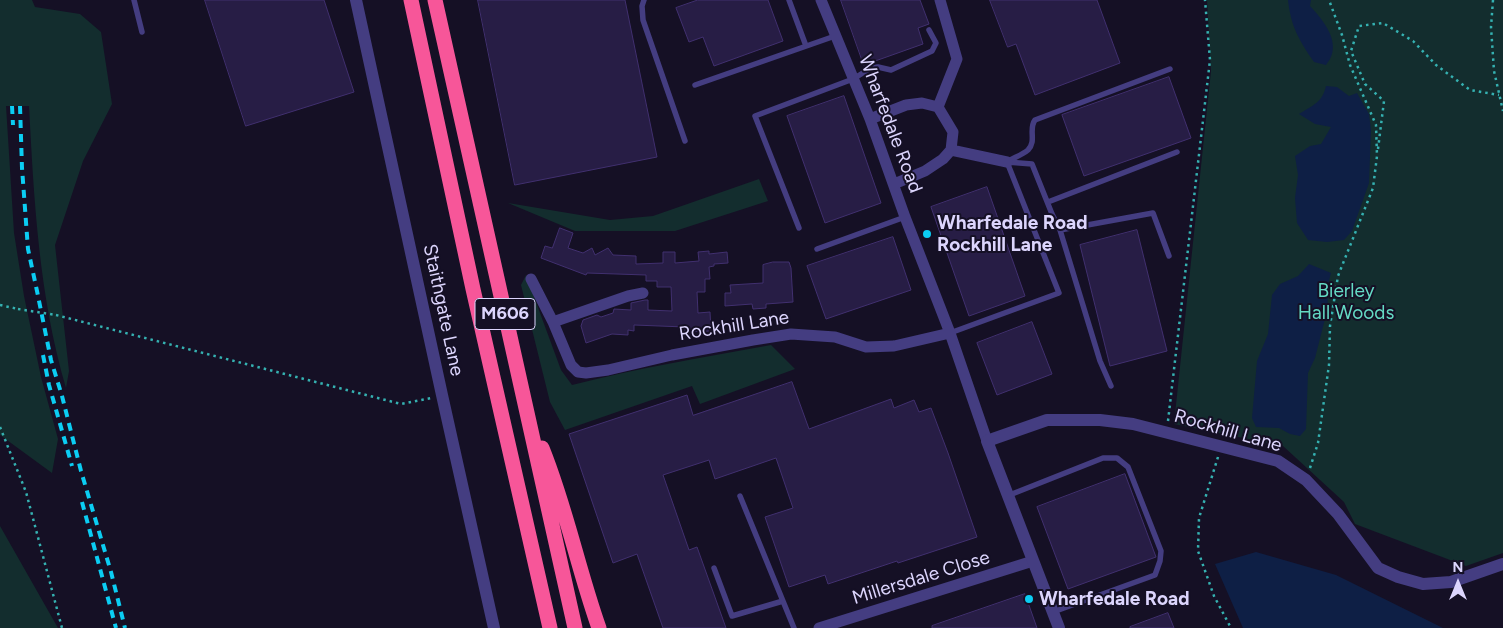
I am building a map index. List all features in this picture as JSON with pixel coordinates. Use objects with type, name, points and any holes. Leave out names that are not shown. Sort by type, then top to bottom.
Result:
[{"type":"highway","name":"M606","points":[[411,0],[550,628]]},
{"type":"highway","name":"M606","points":[[435,0],[575,628]]},
{"type":"highway","name":"M606","points":[[526,408],[554,477],[586,590],[599,628]]},
{"type":"street","name":"Staithgate Lane","points":[[356,0],[494,628]]},
{"type":"street","name":"Wharfedale Road","points":[[821,0],[870,119],[905,217],[950,333],[1007,496],[1059,628]]},
{"type":"street","points":[[938,107],[957,59],[940,0]]},
{"type":"street","points":[[870,119],[906,105],[922,103],[938,107],[953,132],[951,150],[943,159],[926,171],[894,184]]},
{"type":"street","points":[[951,150],[1007,162]]},
{"type":"street","name":"Rockhill Lane","points":[[530,279],[554,322],[572,365],[578,372],[586,373],[608,370],[672,355],[791,334],[835,338],[866,347],[894,346],[950,333]]},
{"type":"street","points":[[554,322],[628,296],[643,293]]},
{"type":"street","name":"Rockhill Lane","points":[[987,440],[1047,420],[1100,420],[1133,424],[1278,461],[1306,480],[1338,514],[1378,568],[1398,577],[1423,584],[1451,582],[1503,564]]},
{"type":"street","name":"Millersdale Close","points":[[819,628],[1033,560]]},
{"type":"lane","points":[[134,0],[142,32]]},
{"type":"lane","points":[[644,0],[642,6],[643,20],[685,141]]},
{"type":"lane","points":[[789,0],[806,46]]},
{"type":"lane","points":[[799,228],[755,116],[853,79],[871,68],[878,66],[891,70],[932,52],[936,43],[929,30]]},
{"type":"lane","points":[[695,85],[835,36]]},
{"type":"lane","points":[[1007,162],[1028,150],[1033,142],[1032,124],[1035,120],[1170,69]]},
{"type":"lane","points":[[1048,202],[1177,152]]},
{"type":"lane","points":[[1007,162],[1032,164],[1060,230],[1100,361],[1111,386]]},
{"type":"lane","points":[[950,333],[1059,293],[1007,162]]},
{"type":"lane","points":[[1060,230],[1153,214],[1169,256]]},
{"type":"lane","points":[[818,250],[905,217]]},
{"type":"lane","points":[[1007,496],[1103,458],[1117,458],[1128,467],[1161,551],[1155,575],[1053,612]]},
{"type":"lane","points":[[740,496],[794,628]]},
{"type":"lane","points":[[714,568],[732,616],[783,601]]},
{"type":"path","points":[[1167,433],[1210,60],[1205,0]]},
{"type":"path","points":[[1329,0],[1342,35],[1350,65],[1376,125],[1377,156]]},
{"type":"path","points":[[1493,0],[1491,27],[1494,71],[1503,111]]},
{"type":"path","points":[[1306,480],[1318,444],[1329,365],[1330,326],[1338,276],[1373,188],[1384,101],[1365,84],[1351,51],[1359,26],[1383,23],[1413,41],[1436,65],[1470,90],[1499,94]]},
{"type":"path","points":[[0,305],[56,315],[401,404],[442,395]]},
{"type":"path","points":[[0,427],[26,492],[62,628]]},
{"type":"path","points":[[1221,446],[1199,518],[1198,551],[1214,596],[1231,628]]},
{"type":"green space","points":[[0,0],[32,0],[35,7],[80,14],[101,32],[112,104],[83,161],[55,245],[69,371],[66,388],[50,318],[39,248],[29,106],[6,106],[14,233],[24,296],[41,377],[58,439],[52,473],[0,435]]},
{"type":"green space","name":"Bierley Hall Woods","points":[[1207,0],[1503,0],[1503,553],[1466,566],[1355,524],[1344,502],[1283,446],[1174,424],[1211,71]]},
{"type":"green space","points":[[759,179],[768,201],[675,231],[575,231],[508,203],[610,220],[653,216]]},
{"type":"green space","points":[[526,275],[561,370],[572,385],[647,368],[771,345],[795,369],[700,404],[692,386],[565,430],[550,402],[521,285]]},
{"type":"green space","points":[[0,526],[58,628],[0,628]]},
{"type":"water","points":[[1288,0],[1311,0],[1310,6],[1327,28],[1332,41],[1332,54],[1326,65],[1314,62],[1304,47],[1296,33]]},
{"type":"water","points":[[1326,86],[1337,87],[1349,96],[1357,93],[1369,114],[1371,130],[1369,183],[1352,231],[1344,240],[1327,242],[1308,240],[1297,223],[1295,198],[1298,175],[1295,156],[1310,146],[1321,144],[1331,127],[1315,124],[1299,114],[1319,100]]},
{"type":"water","points":[[1309,264],[1331,273],[1327,288],[1328,307],[1315,358],[1308,373],[1306,429],[1300,436],[1290,434],[1279,428],[1256,427],[1252,418],[1257,361],[1268,334],[1272,295],[1280,284],[1298,276]]},
{"type":"water","points":[[1256,552],[1336,575],[1443,628],[1243,628],[1215,564]]},
{"type":"building","points":[[205,0],[324,0],[354,92],[246,126]]},
{"type":"building","points":[[478,0],[625,0],[657,157],[515,185]]},
{"type":"building","points":[[698,0],[768,0],[783,41],[714,66],[703,37],[689,42],[676,8]]},
{"type":"building","points":[[841,0],[920,0],[929,24],[918,28],[923,44],[864,65]]},
{"type":"building","points":[[990,0],[1097,0],[1120,63],[1035,95],[1016,44],[1008,47]]},
{"type":"building","points":[[1169,77],[1191,138],[1084,176],[1062,115]]},
{"type":"building","points":[[844,96],[881,203],[825,223],[787,116]]},
{"type":"building","points":[[987,187],[1025,296],[969,316],[931,207]]},
{"type":"building","points":[[560,228],[573,233],[568,248],[583,253],[592,248],[595,255],[608,248],[613,255],[636,256],[636,264],[663,263],[663,252],[675,252],[675,263],[699,261],[698,252],[709,251],[709,254],[727,252],[728,263],[714,264],[714,266],[709,267],[710,279],[705,279],[705,292],[697,292],[698,313],[710,312],[711,331],[685,332],[685,327],[634,325],[634,331],[628,330],[628,335],[612,334],[586,343],[581,326],[583,320],[597,315],[601,317],[613,313],[614,309],[631,310],[631,303],[645,300],[648,300],[648,310],[672,311],[671,287],[657,287],[657,281],[646,281],[646,275],[587,273],[586,275],[541,258],[545,246],[552,248]]},
{"type":"building","points":[[1137,230],[1167,351],[1110,366],[1080,245]]},
{"type":"building","points":[[893,237],[911,290],[826,319],[807,266]]},
{"type":"building","points":[[773,262],[789,262],[793,302],[766,304],[766,308],[753,309],[752,304],[725,306],[725,293],[731,293],[730,285],[763,283],[763,265]]},
{"type":"building","points":[[1032,322],[1052,374],[997,395],[977,343]]},
{"type":"building","points":[[792,382],[809,429],[891,399],[894,408],[914,400],[919,412],[931,408],[977,537],[828,584],[825,575],[789,587],[765,517],[793,508],[776,458],[715,479],[709,460],[663,475],[689,550],[697,547],[726,628],[663,628],[637,554],[613,563],[569,434],[687,395],[693,415]]},
{"type":"building","points":[[1125,474],[1156,557],[1068,589],[1037,507]]},
{"type":"building","points":[[1025,594],[1037,628],[932,628],[932,626]]},
{"type":"building","points":[[1168,613],[1174,628],[1130,628],[1130,627]]},
{"type":"railway","points":[[12,106],[13,125]]},
{"type":"railway","points":[[20,106],[28,249],[51,360],[125,628]]},
{"type":"railway","points":[[43,355],[49,385],[72,466]]},
{"type":"railway","points":[[82,502],[116,628]]},
{"type":"place","name":"Wharfedale Road Rockhill Lane","points":[[927,234]]},
{"type":"place","name":"Wharfedale Road","points":[[1029,599]]}]
